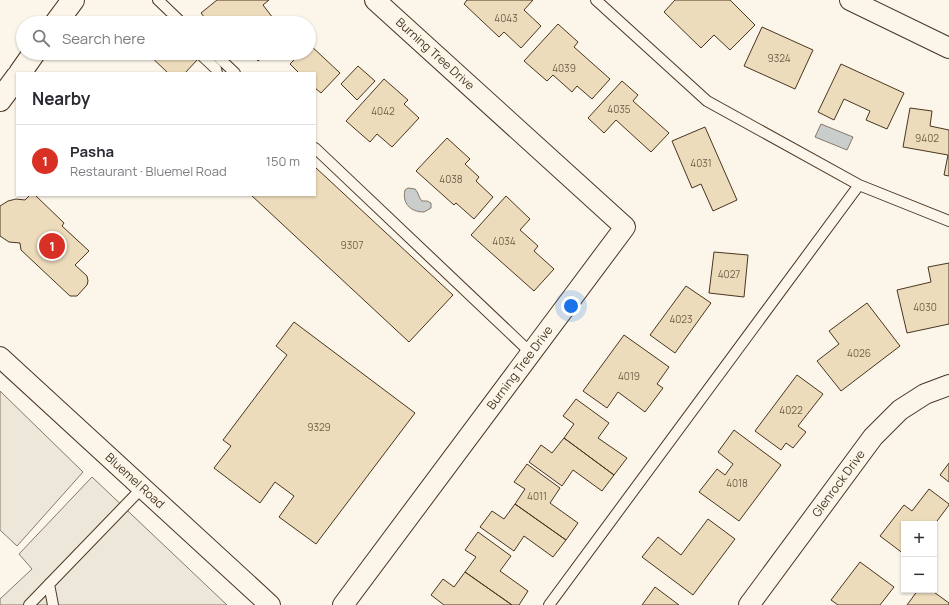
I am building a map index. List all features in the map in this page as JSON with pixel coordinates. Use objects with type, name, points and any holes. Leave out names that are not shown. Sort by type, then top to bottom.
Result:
[{"type":"main road","points":[[61,16],[73,0]]},
{"type":"main road","points":[[21,72],[29,60]]},
{"type":"main road","points":[[0,100],[16,78]]},
{"type":"street","name":"Burning Tree Drive","points":[[343,605],[625,227],[375,0]]},
{"type":"street","points":[[850,0],[949,48]]},
{"type":"street","name":"Bluemel Road","points":[[2,363],[270,605]]},
{"type":"street","name":"Glenrock Drive","points":[[749,605],[873,437],[900,410],[925,394],[949,385]]},
{"type":"lane","points":[[596,0],[707,101],[859,185],[949,221]]},
{"type":"lane","points":[[159,1],[166,16]]},
{"type":"lane","points":[[159,1],[175,16]]},
{"type":"lane","points":[[206,60],[216,69],[217,72]]},
{"type":"lane","points":[[221,60],[234,72]]},
{"type":"lane","points":[[316,149],[531,352]]},
{"type":"lane","points":[[550,605],[859,185]]},
{"type":"lane","points":[[29,605],[142,488]]},
{"type":"lane","points":[[49,584],[53,605]]},
{"type":"shaded area","points":[[821,124],[853,137],[847,150],[815,137]]},
{"type":"shaded area","points":[[408,188],[415,189],[422,201],[431,203],[431,208],[424,212],[419,212],[408,206],[404,195],[405,190]]},
{"type":"shaded area","points":[[0,391],[83,472],[17,546],[0,530]]},
{"type":"shaded area","points":[[92,477],[227,605],[0,605],[0,599],[32,569],[19,554]]},
{"type":"building","points":[[217,0],[269,0],[263,5],[271,16],[203,16],[201,13]]},
{"type":"building","points":[[467,0],[533,0],[524,10],[541,26],[521,48],[504,32],[499,37],[464,4]]},
{"type":"building","points":[[675,0],[730,0],[755,25],[730,50],[714,35],[701,48],[664,12]]},
{"type":"building","points":[[558,24],[578,42],[574,47],[610,79],[592,99],[577,86],[572,92],[553,75],[547,81],[524,61]]},
{"type":"building","points":[[762,27],[813,50],[795,89],[744,66]]},
{"type":"building","points":[[316,51],[340,73],[321,93],[316,89],[316,72],[298,72],[290,64],[294,60],[316,60]]},
{"type":"building","points":[[154,60],[197,60],[186,72],[167,72]]},
{"type":"building","points":[[841,64],[904,93],[887,129],[866,120],[870,111],[844,99],[834,120],[818,112]]},
{"type":"building","points":[[358,66],[375,81],[357,100],[341,84]]},
{"type":"building","points":[[384,79],[408,100],[404,104],[419,118],[392,147],[377,134],[370,142],[346,121]]},
{"type":"building","points":[[622,81],[638,95],[633,101],[669,133],[651,152],[616,120],[604,133],[588,118]]},
{"type":"building","points":[[910,108],[932,111],[930,126],[949,130],[949,176],[944,175],[948,155],[903,147]]},
{"type":"building","points":[[705,127],[737,200],[713,211],[701,184],[692,188],[672,141]]},
{"type":"building","points":[[447,138],[470,159],[465,164],[479,177],[476,181],[493,197],[474,219],[456,203],[454,205],[416,171]]},
{"type":"building","points":[[316,168],[453,295],[409,342],[252,196],[316,196]]},
{"type":"building","points":[[29,196],[36,196],[64,223],[62,226],[89,251],[75,265],[87,276],[88,281],[87,285],[77,296],[70,296],[21,250],[20,243],[9,242],[0,236],[0,206],[8,201],[16,199],[25,200]]},
{"type":"building","points":[[506,196],[530,219],[520,230],[538,246],[534,251],[554,269],[534,291],[471,235]]},
{"type":"building","points":[[714,252],[748,255],[744,297],[709,293]]},
{"type":"building","points":[[949,263],[949,324],[907,333],[897,290],[931,282],[928,267]]},
{"type":"building","points":[[686,286],[711,303],[675,353],[650,335]]},
{"type":"building","points":[[867,303],[900,346],[841,391],[817,361],[839,344],[829,331]]},
{"type":"building","points":[[294,322],[415,413],[316,544],[279,517],[294,496],[275,482],[260,503],[214,468],[231,446],[223,440],[287,355],[276,346]]},
{"type":"building","points":[[624,335],[669,367],[657,384],[663,388],[645,412],[618,392],[607,408],[583,391]]},
{"type":"building","points":[[797,375],[823,394],[798,426],[806,432],[793,448],[786,443],[781,450],[755,431]]},
{"type":"building","points":[[576,399],[609,423],[598,438],[627,458],[614,475],[564,438],[574,424],[563,416]]},
{"type":"building","points":[[734,430],[781,465],[739,521],[699,492],[717,469],[725,475],[733,464],[718,452]]},
{"type":"building","points":[[564,438],[614,475],[602,491],[573,470],[562,486],[529,462],[541,445],[552,453]]},
{"type":"building","points":[[949,463],[949,482],[940,475]]},
{"type":"building","points":[[527,464],[560,488],[550,503],[578,523],[566,540],[515,504],[525,489],[514,482]]},
{"type":"building","points":[[929,489],[949,504],[937,521],[901,521],[901,552],[880,536],[904,505],[912,511]]},
{"type":"building","points":[[515,504],[566,540],[553,557],[524,536],[514,551],[480,527],[492,511],[504,519]]},
{"type":"building","points":[[708,519],[735,539],[693,595],[642,557],[658,537],[681,555]]},
{"type":"building","points":[[478,532],[511,556],[500,571],[528,591],[519,605],[512,605],[465,572],[476,557],[465,550]]},
{"type":"building","points":[[860,562],[894,587],[880,605],[838,605],[831,600]]},
{"type":"building","points":[[465,572],[512,605],[444,605],[431,595],[443,579],[454,587]]},
{"type":"building","points":[[655,587],[679,605],[642,605]]},
{"type":"building","points":[[916,593],[935,593],[949,603],[949,605],[907,605]]},
{"type":"place","name":"Pasha","points":[[52,246]]}]
